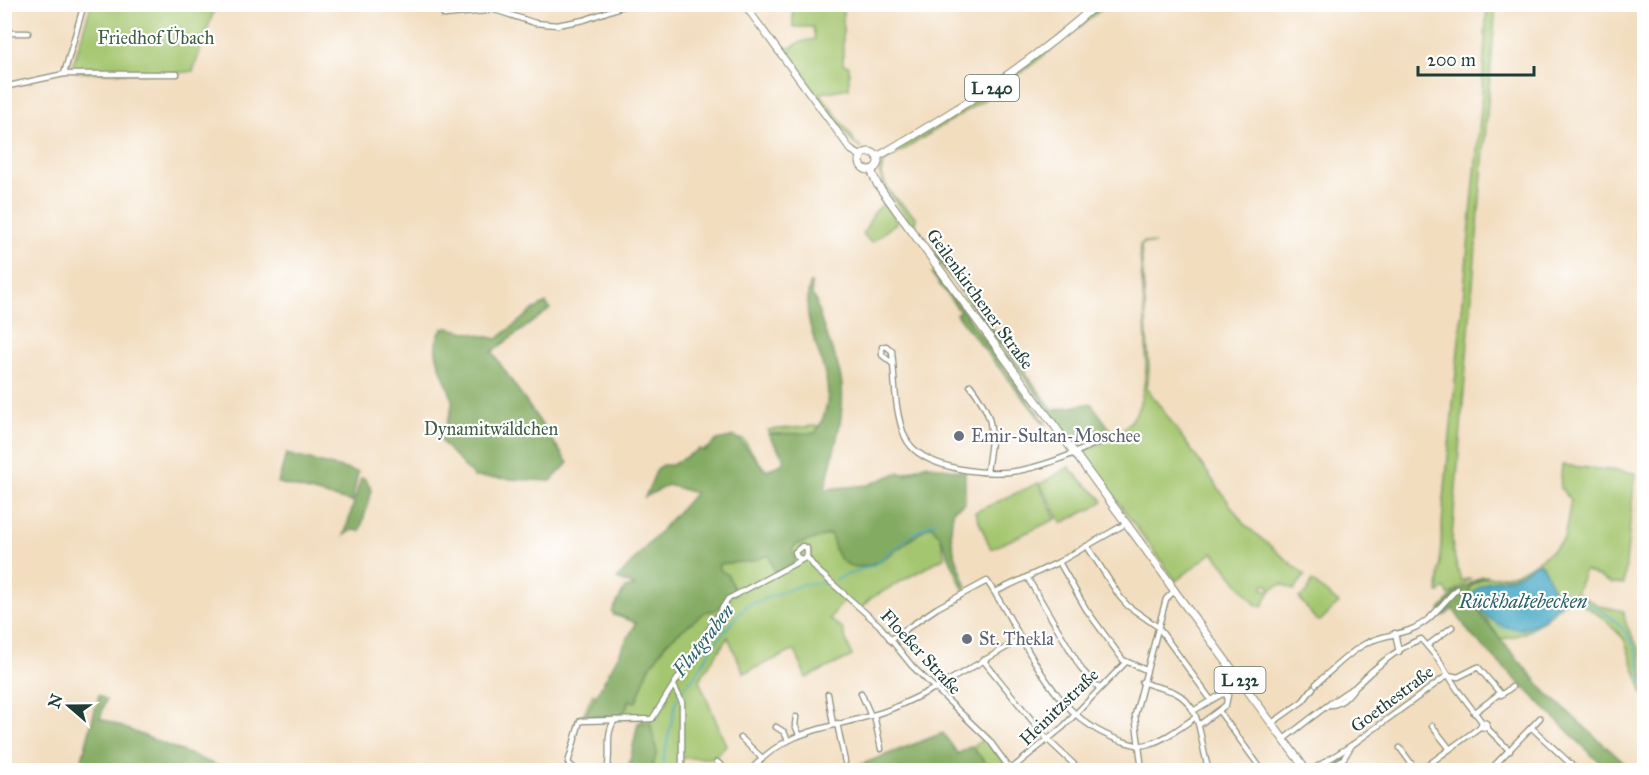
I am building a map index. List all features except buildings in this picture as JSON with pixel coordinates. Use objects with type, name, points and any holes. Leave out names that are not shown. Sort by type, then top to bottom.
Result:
[{"type":"main road","points":[[744,4],[851,150],[861,156]]},
{"type":"main road","name":"L 240","points":[[877,157],[927,129],[1010,75],[1097,4]]},
{"type":"main road","points":[[871,152],[877,157],[877,165],[871,170],[862,167],[861,156],[871,152]]},
{"type":"main road","name":"Geilenkirchener Straße","points":[[871,170],[878,184],[1306,771]]},
{"type":"street","points":[[64,74],[84,4]]},
{"type":"street","points":[[444,4],[444,15],[495,10],[535,23],[556,25],[584,20],[629,4]]},
{"type":"street","points":[[482,4],[482,11]]},
{"type":"street","points":[[4,33],[28,33]]},
{"type":"street","points":[[4,87],[64,74],[177,74]]},
{"type":"street","points":[[893,364],[900,422],[905,437],[913,448],[927,459],[944,465],[987,471],[1024,470],[1074,454],[1107,438]]},
{"type":"street","points":[[970,385],[989,412],[992,424],[987,471]]},
{"type":"street","points":[[995,592],[1059,562],[1126,524]]},
{"type":"street","points":[[1087,546],[1128,606],[1158,627],[1211,700]]},
{"type":"street","name":"Floeßer Straße","points":[[678,691],[728,599],[804,558],[876,622],[934,688],[989,740],[1011,770]]},
{"type":"street","points":[[1059,562],[1086,609],[1126,662],[1146,670]]},
{"type":"street","points":[[1027,577],[1083,670],[1100,688]]},
{"type":"street","points":[[890,640],[937,608],[987,581],[1056,692],[1075,714],[1096,730],[1137,746],[1164,738],[1196,717]]},
{"type":"street","points":[[1142,771],[1137,746],[1135,715],[1142,682],[1166,599],[1172,586]]},
{"type":"street","points":[[1272,723],[1303,701],[1315,686],[1362,645],[1413,629],[1424,622],[1457,589]]},
{"type":"street","points":[[1428,645],[1452,627]]},
{"type":"street","points":[[1395,633],[1399,652]]},
{"type":"street","points":[[751,771],[762,758],[799,734],[873,715],[934,688],[1021,639]]},
{"type":"street","points":[[1284,739],[1331,705],[1347,698],[1354,688],[1399,652],[1421,639],[1428,645],[1481,725],[1510,751]]},
{"type":"street","points":[[983,660],[1048,740],[1080,771]]},
{"type":"street","name":"Heinitzstraße","points":[[1011,770],[1048,740],[1126,662]]},
{"type":"street","points":[[1448,675],[1458,677],[1478,667],[1501,695]]},
{"type":"street","name":"Goethestraße","points":[[1312,771],[1352,745],[1448,675]]},
{"type":"street","points":[[1142,682],[1180,696],[1193,711],[1199,725],[1204,758],[1209,771]]},
{"type":"street","points":[[1474,713],[1512,687]]},
{"type":"street","points":[[576,771],[568,763],[580,721],[638,721],[653,718],[678,691]]},
{"type":"street","points":[[678,691],[682,771]]},
{"type":"street","points":[[861,693],[873,715],[881,749]]},
{"type":"street","points":[[828,694],[845,762]]},
{"type":"street","points":[[1193,711],[1222,694],[1228,695],[1226,705],[1199,725]]},
{"type":"street","points":[[1219,711],[1262,771]]},
{"type":"street","points":[[796,717],[795,725],[799,734]]},
{"type":"street","points":[[1490,771],[1540,718]]},
{"type":"street","points":[[607,771],[611,750],[608,732],[615,720]]},
{"type":"street","points":[[1400,748],[1418,770],[1481,725]]},
{"type":"street","points":[[1432,726],[1450,749]]},
{"type":"street","points":[[776,727],[784,732],[788,740]]},
{"type":"street","points":[[1532,728],[1577,771]]},
{"type":"street","points":[[741,738],[762,758]]},
{"type":"street","name":"Goethestraße","points":[[1327,771],[1344,758],[1352,745]]},
{"type":"street","points":[[717,762],[727,771]]},
{"type":"street","points":[[756,765],[762,771]]},
{"type":"street","points":[[1174,771],[1198,771]]},
{"type":"green space","name":"Friedhof Übach","points":[[91,5],[216,5],[193,71],[176,73],[78,72],[72,68]]},
{"type":"green space","points":[[793,5],[843,5],[843,64],[849,66],[849,88],[820,93],[853,138],[854,143],[863,149],[853,143],[779,44],[789,49],[800,42],[815,39],[813,27],[793,27]]},
{"type":"green space","points":[[1101,5],[1107,5],[1000,90],[884,162],[882,170],[886,185],[897,200],[916,217],[915,226],[926,240],[924,241],[884,186],[879,172],[884,157],[1010,78]]},
{"type":"green space","points":[[1487,5],[1496,5],[1452,536],[1453,552],[1461,580],[1470,579],[1449,596],[1445,588],[1438,593],[1443,510],[1481,109]]},
{"type":"green space","points":[[884,203],[897,222],[871,243],[863,234],[874,213]]},
{"type":"green space","points":[[1144,242],[1155,244],[1144,243],[1141,246],[1149,368],[1147,388],[1244,524],[1305,575],[1294,590],[1282,584],[1270,590],[1269,585],[1264,584],[1263,589],[1270,591],[1262,607],[1255,604],[1213,552],[1176,581],[1081,452],[1114,436],[1131,421],[1139,405],[1146,362],[1140,245]]},
{"type":"green space","points":[[933,249],[1053,410],[1091,403],[1113,433],[1078,450],[931,251]]},
{"type":"green space","points":[[935,272],[1045,425],[956,314],[960,312],[932,274]]},
{"type":"green space","points":[[811,282],[812,295],[816,300],[842,385],[839,430],[825,489],[868,485],[899,472],[905,475],[926,465],[965,472],[965,503],[954,509],[951,530],[953,549],[967,587],[963,589],[940,536],[931,525],[885,558],[859,567],[848,565],[838,556],[830,534],[796,545],[792,549],[796,562],[775,573],[769,555],[752,561],[719,564],[719,569],[728,575],[735,591],[716,610],[705,612],[667,642],[648,670],[636,702],[629,700],[623,717],[585,716],[636,623],[612,612],[625,588],[635,586],[617,579],[695,493],[668,485],[645,497],[657,469],[663,465],[672,465],[699,449],[705,451],[717,440],[735,436],[766,470],[782,464],[784,458],[768,434],[815,433],[825,413],[828,394],[825,375],[809,321],[807,302]]},
{"type":"green space","name":"Dynamitwäldchen","points":[[546,303],[550,309],[492,352],[568,463],[551,481],[474,477],[441,441],[450,415],[452,400],[439,364],[437,337],[442,329],[449,328],[497,339],[533,310]]},
{"type":"green space","points":[[826,425],[821,492],[870,487],[927,464],[940,468],[962,504],[932,524],[940,536],[945,557],[871,598],[858,611],[845,600],[829,619],[842,628],[852,656],[806,678],[795,650],[744,673],[728,637],[699,680],[726,745],[714,758],[681,758],[681,770],[630,770],[642,718],[583,718],[583,715],[593,694],[597,695],[638,623],[613,615],[624,594],[694,576],[701,451],[724,440],[743,439],[767,473],[790,462],[768,430]]},
{"type":"green space","points":[[286,454],[358,472],[352,502],[278,483]]},
{"type":"green space","points":[[1562,465],[1635,473],[1624,584],[1611,583],[1585,570],[1576,593],[1600,606],[1624,611],[1627,625],[1641,658],[1644,696],[1624,639],[1602,617],[1571,597],[1531,629],[1522,634],[1501,639],[1470,599],[1469,589],[1473,583],[1484,578],[1517,573],[1542,558],[1564,539],[1571,500],[1560,488]]},
{"type":"green space","points":[[1069,467],[1103,501],[1089,511],[1062,523],[1040,484]]},
{"type":"green space","points":[[361,478],[364,478],[372,490],[360,531],[352,530],[344,536]]},
{"type":"green space","points":[[1038,483],[1056,519],[991,549],[975,512]]},
{"type":"green space","points":[[1482,576],[1487,576],[1471,585],[1469,594],[1484,620],[1546,692],[1632,770],[1607,770],[1471,635],[1453,609],[1444,616],[1440,610],[1455,593]]},
{"type":"green space","points":[[1312,581],[1339,603],[1320,621],[1316,620],[1299,598],[1307,592]]},
{"type":"green space","points":[[99,695],[106,700],[100,718],[228,770],[73,770],[80,767]]},
{"type":"green space","points":[[650,722],[657,753],[651,770],[628,770],[638,723]]},
{"type":"green space","points":[[943,733],[958,754],[971,746],[992,770],[869,770],[865,763]]},
{"type":"green space","points":[[985,738],[1007,767],[1000,770],[838,770],[865,763],[956,758]]},
{"type":"water","name":"Rückhaltebecken","points":[[1538,562],[1543,566],[1559,602],[1545,617],[1539,622],[1515,628],[1496,623],[1481,610],[1474,592],[1478,588],[1487,583],[1516,576]]},
{"type":"waterway","name":"Flutgraben","points":[[834,580],[875,564],[915,533],[936,521]]},
{"type":"waterway","name":"Flutgraben","points":[[679,693],[694,677],[719,638],[746,606],[803,584],[824,583]]},
{"type":"waterway","points":[[1497,627],[1525,630],[1535,627],[1570,594],[1608,616],[1623,628],[1636,651],[1644,687]]},
{"type":"waterway","name":"Flutgraben","points":[[661,770],[677,697]]},
{"type":"place","name":"Emir-Sultan-Moschee","points":[[959,436]]},
{"type":"place","name":"St. Thekla","points":[[967,639]]}]
